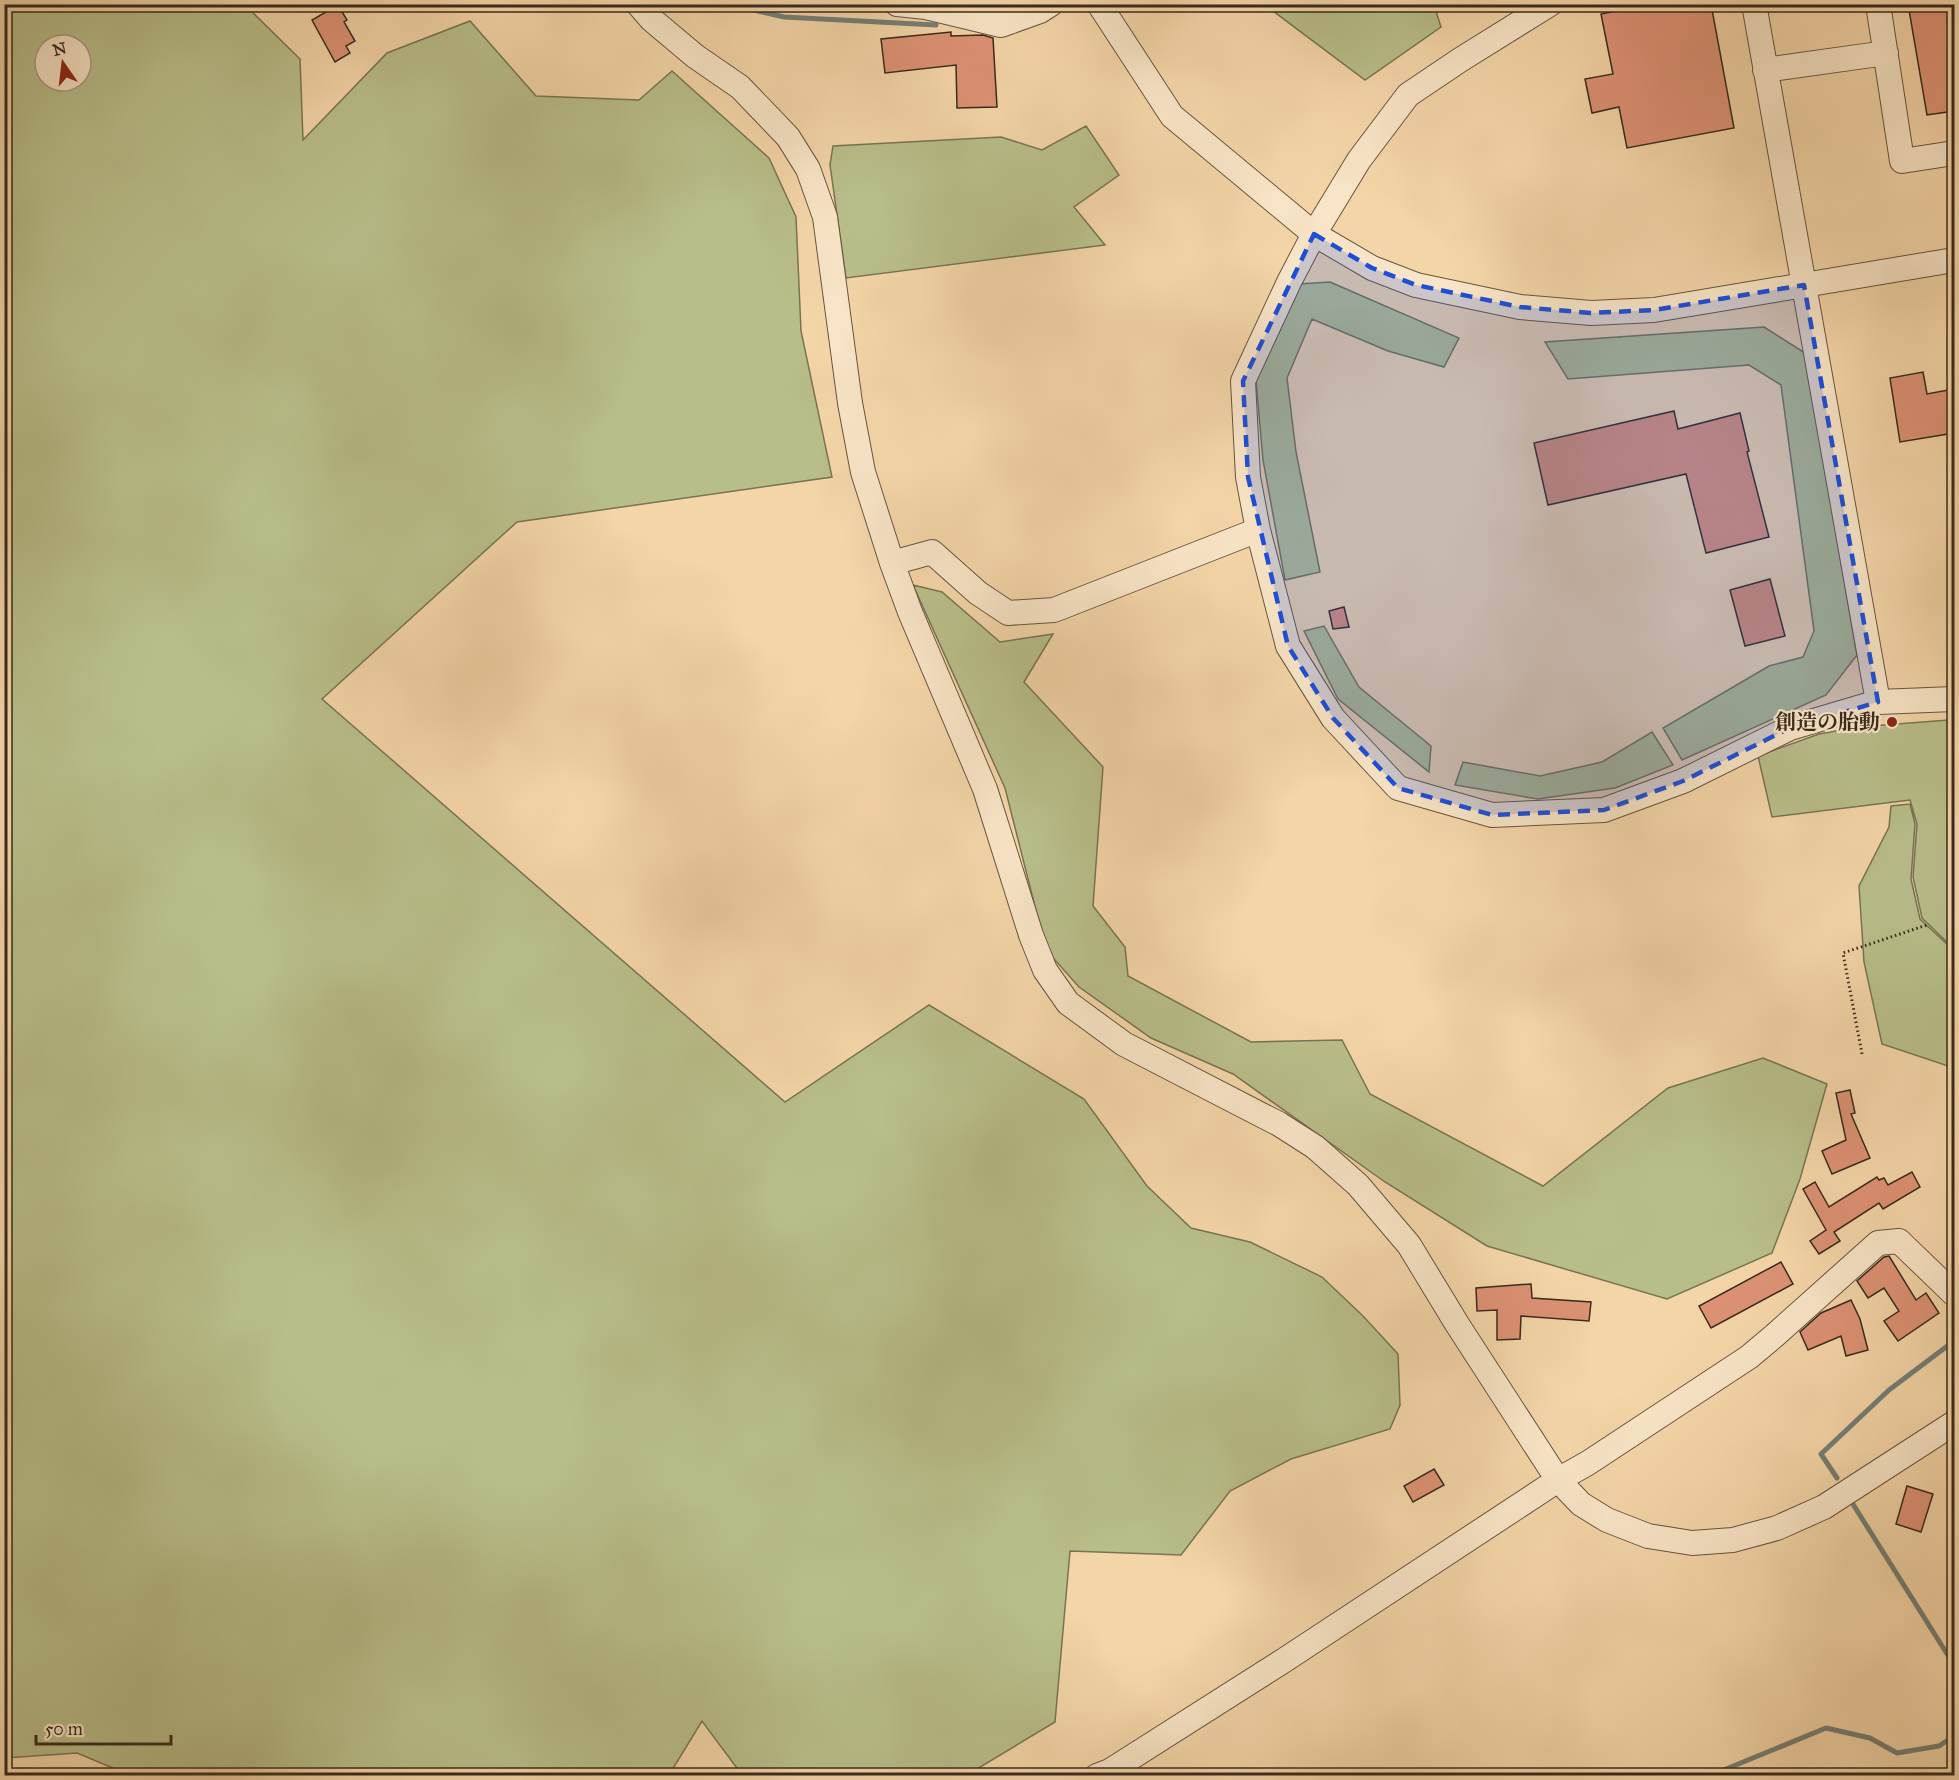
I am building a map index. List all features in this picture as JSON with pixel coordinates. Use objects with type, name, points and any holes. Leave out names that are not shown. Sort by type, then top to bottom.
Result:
[{"type":"street","points":[[638,4],[651,19],[695,56],[740,87],[788,136],[808,170],[825,217],[850,403],[862,472],[910,612],[985,789],[1031,935],[1045,970],[1068,1003],[1124,1044],[1279,1124],[1315,1147],[1358,1185],[1409,1245],[1456,1324],[1558,1480],[1581,1504],[1607,1520],[1648,1536],[1692,1543],[1733,1540],[1777,1528],[1824,1507],[1954,1423]]},
{"type":"street","points":[[897,4],[926,7],[1001,25],[1040,11],[1051,4]]},
{"type":"street","points":[[1099,4],[1172,116],[1314,234],[1372,268],[1416,285],[1520,307],[1591,313],[1654,310],[1954,260]]},
{"type":"street","points":[[1550,4],[1408,95],[1359,160],[1314,234],[1243,381],[1248,477],[1258,530],[1288,646],[1333,718],[1398,788],[1492,815],[1604,810],[1683,782],[1790,728],[1878,702],[1954,699]]},
{"type":"street","points":[[1754,4],[1878,702]]},
{"type":"street","points":[[1878,4],[1902,160],[1954,153]]},
{"type":"street","points":[[1765,70],[1886,53]]},
{"type":"street","points":[[892,563],[932,552],[978,593],[1008,613],[1054,610],[1258,530]]},
{"type":"street","points":[[1097,1776],[1110,1771],[1283,1660],[1749,1357],[1878,1243],[1899,1241],[1954,1294]]},
{"type":"path","points":[[1862,1054],[1843,952],[1927,925]]},
{"type":"highlighted area","points":[[1314,234],[1372,268],[1416,285],[1520,307],[1591,313],[1654,310],[1804,285],[1878,702],[1790,728],[1683,781],[1604,810],[1492,815],[1398,788],[1333,718],[1288,646],[1248,477],[1243,381]]},
{"type":"green space","points":[[5,4],[245,5],[300,59],[303,140],[387,53],[470,21],[536,96],[639,100],[672,71],[769,158],[796,217],[801,331],[832,477],[517,522],[322,699],[785,1102],[929,1005],[1084,1099],[1147,1186],[1191,1228],[1250,1242],[1322,1277],[1398,1354],[1400,1405],[1390,1429],[1291,1459],[1230,1491],[1181,1555],[1070,1551],[1055,1722],[967,1775],[742,1775],[702,1721],[669,1775],[132,1776],[77,1753],[5,1758]]},
{"type":"green space","points":[[1265,5],[1434,5],[1441,27],[1365,80]]},
{"type":"green space","points":[[1086,126],[1119,175],[1074,207],[1105,245],[846,278],[830,165],[833,146],[1001,137],[1042,150]]},
{"type":"green space","points":[[1330,282],[1459,338],[1444,367],[1388,351],[1312,319],[1287,378],[1296,452],[1320,572],[1285,580],[1263,460],[1256,381],[1299,284]]},
{"type":"green space","points":[[1764,327],[1805,353],[1857,655],[1826,695],[1682,760],[1663,728],[1769,666],[1803,657],[1814,631],[1781,385],[1749,365],[1568,379],[1545,342]]},
{"type":"green space","points":[[913,585],[942,592],[1000,642],[1053,634],[1024,682],[1103,767],[1093,906],[1125,947],[1128,976],[1251,1042],[1342,1040],[1370,1094],[1543,1186],[1668,1088],[1763,1058],[1827,1084],[1800,1179],[1772,1253],[1667,1299],[1487,1246],[1385,1182],[1233,1074],[1151,1038],[1079,987],[1046,950],[1005,788]]},
{"type":"green space","points":[[1324,626],[1359,687],[1431,746],[1429,772],[1338,699],[1304,631]]},
{"type":"green space","points":[[1948,720],[1954,750],[1954,941],[1947,942],[1922,918],[1913,877],[1917,824],[1910,800],[1772,817],[1758,756],[1819,734],[1858,727]]},
{"type":"green space","points":[[1652,732],[1673,765],[1615,788],[1538,799],[1455,785],[1463,762],[1540,776],[1602,762]]},
{"type":"green space","points":[[1910,804],[1915,824],[1911,879],[1920,919],[1948,945],[1954,944],[1954,1068],[1882,1044],[1864,962],[1859,886],[1889,827],[1891,806]]},
{"type":"building","points":[[1653,4],[1711,4],[1734,128],[1627,148],[1619,107],[1592,113],[1585,79],[1613,74],[1601,14]]},
{"type":"building","points":[[1908,4],[1954,4],[1954,111],[1927,115]]},
{"type":"building","points":[[338,5],[347,20],[344,22],[355,41],[346,46],[350,53],[335,62],[312,20]]},
{"type":"building","points":[[951,32],[951,36],[983,35],[993,38],[997,107],[957,108],[956,65],[885,73],[881,39]]},
{"type":"building","points":[[1923,372],[1927,394],[1954,389],[1954,433],[1900,442],[1890,378]]},
{"type":"building","points":[[1674,411],[1678,429],[1740,413],[1749,451],[1747,452],[1769,537],[1706,553],[1686,474],[1548,505],[1534,443]]},
{"type":"building","points":[[1770,579],[1785,636],[1745,646],[1730,590]]},
{"type":"building","points":[[1344,607],[1349,627],[1333,629],[1329,611]]},
{"type":"building","points":[[1850,1090],[1855,1113],[1851,1114],[1870,1158],[1832,1174],[1822,1151],[1846,1140],[1836,1093]]},
{"type":"building","points":[[1912,1172],[1920,1187],[1883,1209],[1879,1203],[1834,1232],[1840,1241],[1819,1254],[1810,1241],[1826,1230],[1803,1189],[1815,1182],[1829,1207],[1877,1177],[1879,1180],[1884,1178],[1888,1185]]},
{"type":"building","points":[[1889,1256],[1916,1300],[1926,1293],[1939,1313],[1898,1341],[1884,1321],[1899,1311],[1884,1288],[1868,1298],[1857,1281],[1884,1257]]},
{"type":"building","points":[[1781,1262],[1793,1284],[1711,1328],[1699,1306]]},
{"type":"building","points":[[1531,1284],[1532,1298],[1591,1302],[1589,1321],[1521,1316],[1520,1339],[1497,1340],[1497,1310],[1477,1311],[1476,1288]]},
{"type":"building","points":[[1851,1300],[1860,1319],[1868,1350],[1846,1356],[1841,1336],[1808,1350],[1800,1332],[1821,1313]]},
{"type":"building","points":[[1434,1469],[1444,1485],[1413,1502],[1404,1486]]},
{"type":"building","points":[[1907,1486],[1933,1494],[1921,1532],[1896,1524]]},
{"type":"waterway","points":[[728,4],[784,17],[936,25]]},
{"type":"waterway","points":[[1837,1478],[1821,1454],[1889,1390],[1954,1341]]},
{"type":"waterway","points":[[1851,1501],[1954,1665]]},
{"type":"waterway","points":[[1709,1776],[1826,1728],[1870,1738],[1897,1753],[1939,1746],[1954,1736]]},
{"type":"place","name":"創造の胎動","points":[[1892,722]]}]
